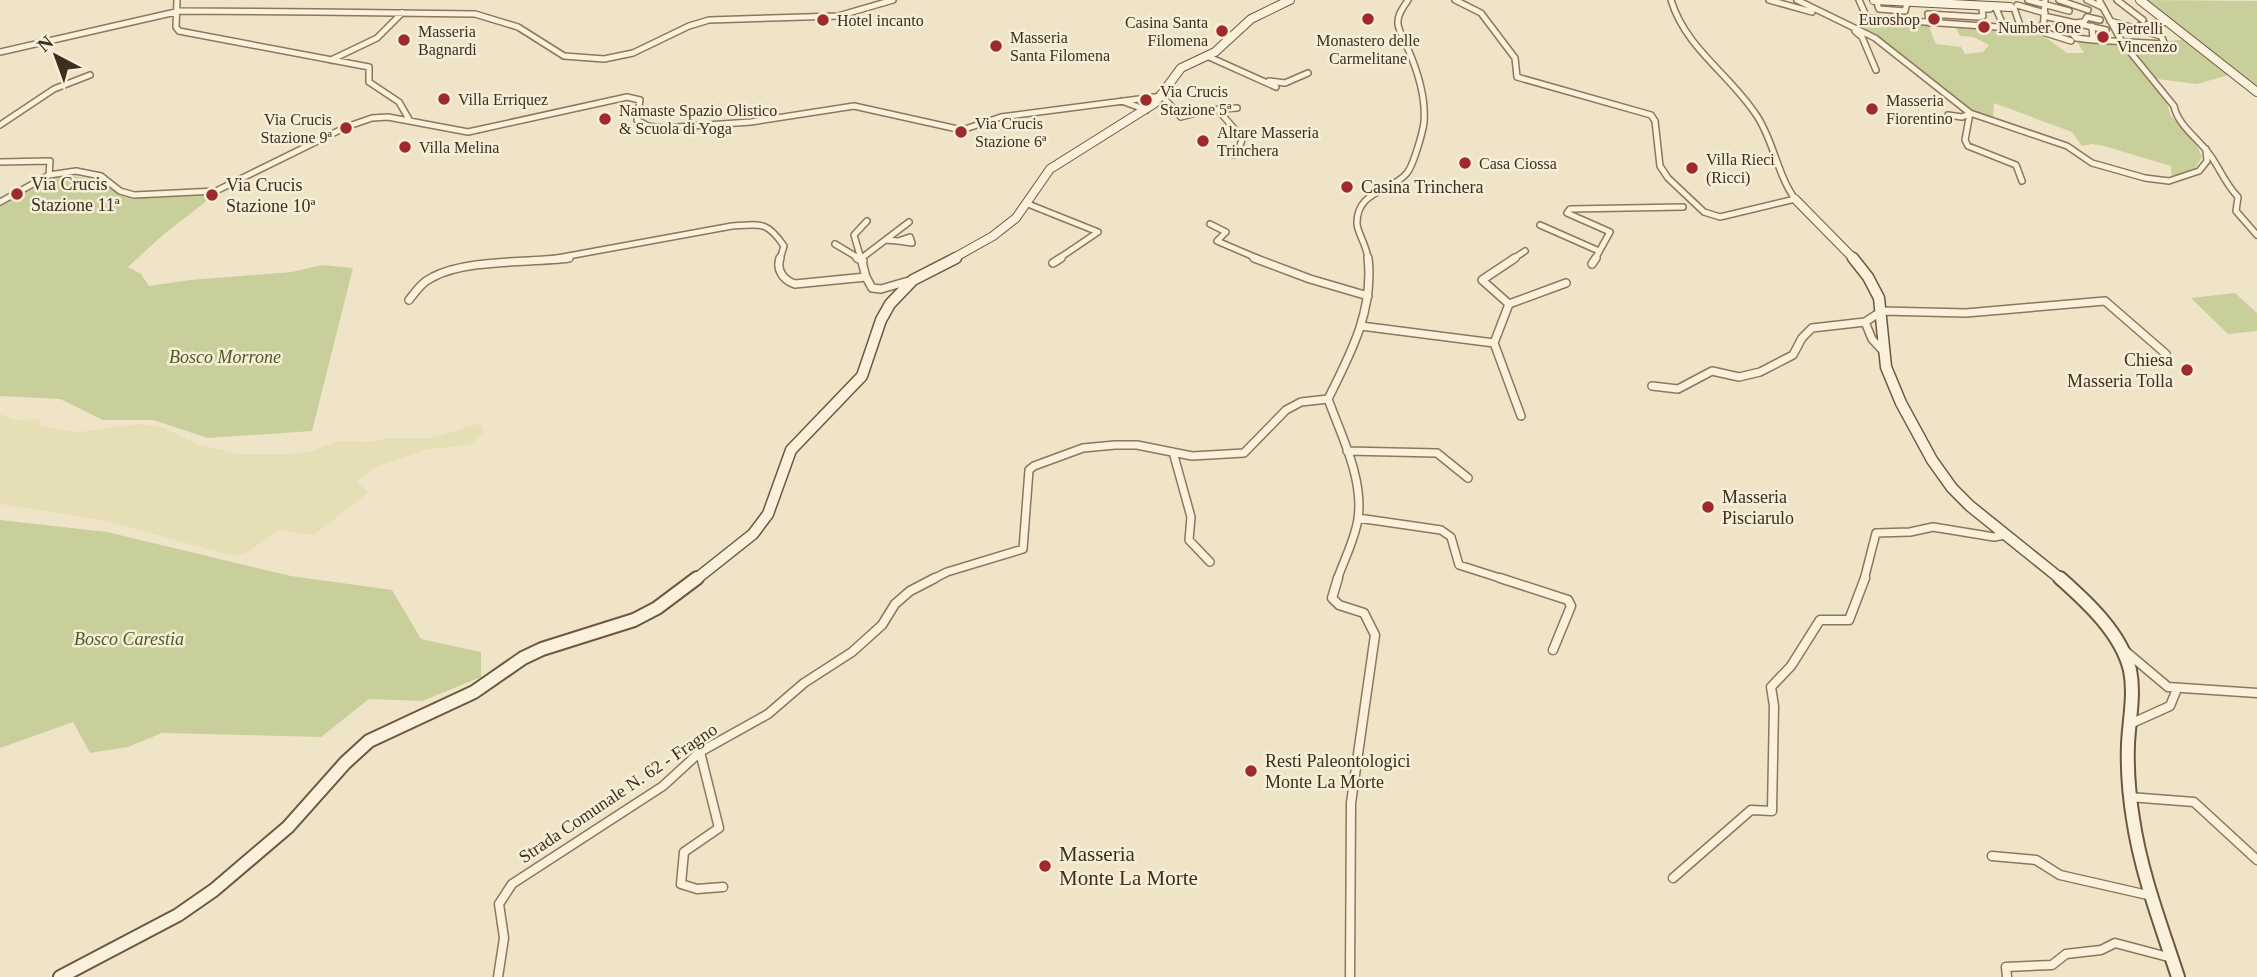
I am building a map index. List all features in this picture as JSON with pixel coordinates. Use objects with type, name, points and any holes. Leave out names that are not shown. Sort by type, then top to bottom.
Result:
[{"type":"main road","points":[[60,977],[115,944],[183,913],[214,890],[281,834],[312,803],[357,750],[369,741],[474,692],[542,649],[634,620],[657,608],[735,550],[753,534],[768,514],[791,450],[862,376],[881,320],[890,304],[913,280],[1015,220],[1028,204],[1041,177],[1050,169],[1162,96],[1181,68],[1207,56],[1251,19],[1278,3],[1290,0]]},
{"type":"main road","points":[[1875,0],[2014,4]]},
{"type":"main road","points":[[1919,0],[1951,4]]},
{"type":"main road","points":[[2140,0],[2257,92]]},
{"type":"main road","points":[[1795,199],[1838,240],[1869,278],[1882,311],[1882,350],[1886,365],[1917,433],[1940,472],[1970,508],[2090,607],[2118,646],[2130,673],[2129,797],[2142,863],[2178,977]]},
{"type":"street","points":[[177,0],[179,31],[369,67],[369,82],[399,102],[410,121]]},
{"type":"street","points":[[0,52],[177,11],[402,13],[475,14],[497,18],[518,26],[564,56],[604,59],[633,53],[709,20],[838,16],[893,0]]},
{"type":"street","points":[[1350,977],[1351,803],[1375,635],[1364,613],[1339,605],[1332,598],[1358,518],[1359,503],[1347,451],[1328,399],[1358,339],[1371,284],[1367,246],[1357,226],[1359,211],[1367,199],[1379,189],[1398,181],[1408,172],[1424,124],[1423,96],[1415,66],[1398,25],[1399,14],[1408,0]]},
{"type":"street","points":[[1455,0],[1481,13],[1515,58],[1517,77],[1651,115],[1655,121],[1660,166],[1668,178],[1704,212],[1720,217],[1795,199],[1782,179],[1772,143],[1752,108],[1738,89],[1686,34],[1671,0]]},
{"type":"street","points":[[1769,0],[1818,13],[1858,32],[1876,70]]},
{"type":"street","points":[[1799,0],[1875,38],[1970,113],[2067,146],[2092,163],[2145,178],[2169,181],[2185,178],[2210,167]]},
{"type":"street","points":[[1859,0],[1867,18]]},
{"type":"street","points":[[2028,0],[2088,10]]},
{"type":"street","points":[[2059,0],[2070,8],[2072,26],[2079,40],[2165,44],[2161,36],[2110,21]]},
{"type":"street","points":[[2087,0],[2102,7]]},
{"type":"street","points":[[2099,0],[2122,42],[2174,106],[2182,124],[2206,149],[2210,167],[2238,197],[2236,211],[2257,235]]},
{"type":"street","points":[[2117,0],[2143,20]]},
{"type":"street","points":[[2044,2],[2045,33],[2071,41]]},
{"type":"street","points":[[1955,16],[1951,4],[1991,4]]},
{"type":"street","points":[[1823,12],[1826,10],[1857,23],[1867,18],[1998,27],[2003,25],[1991,4]]},
{"type":"street","points":[[1930,23],[1928,14],[1983,16],[1991,4]]},
{"type":"street","points":[[2014,4],[2032,10],[2044,18],[2072,26],[2092,26],[2106,30]]},
{"type":"street","points":[[2014,4],[2022,30]]},
{"type":"street","points":[[330,60],[377,38],[402,13]]},
{"type":"street","points":[[2044,18],[2072,26],[2084,22],[2087,17],[2100,20]]},
{"type":"street","points":[[2132,27],[2168,22]]},
{"type":"street","points":[[2092,26],[2093,40]]},
{"type":"street","points":[[1207,56],[1276,87]]},
{"type":"street","points":[[1265,81],[1285,83],[1308,74]]},
{"type":"street","points":[[0,125],[54,89],[90,75]]},
{"type":"street","points":[[0,202],[49,174],[76,171],[93,173],[120,191],[134,195],[216,191],[346,127],[372,118],[410,121],[468,132],[627,97],[640,100],[636,120],[648,126],[751,122],[854,106],[962,130],[1001,117],[1118,99],[1162,96],[1181,117],[1208,110],[1237,108]]},
{"type":"street","points":[[1118,99],[1141,110]]},
{"type":"street","points":[[1128,99],[1141,110]]},
{"type":"street","points":[[1217,110],[1238,133],[1244,134],[1245,137],[1238,144],[1237,153],[1233,155]]},
{"type":"street","points":[[1948,115],[1962,117],[1970,113]]},
{"type":"street","points":[[1970,113],[1965,140],[1968,146],[2016,164],[2022,181]]},
{"type":"street","points":[[0,162],[45,160],[50,162],[49,174]]},
{"type":"street","points":[[1028,204],[1098,232],[1053,263]]},
{"type":"street","points":[[1592,264],[1610,232],[1567,212],[1570,209],[1683,207]]},
{"type":"street","points":[[1582,220],[1585,209]]},
{"type":"street","points":[[867,221],[855,235],[857,251],[863,259],[866,276],[875,289],[913,280]]},
{"type":"street","points":[[863,259],[909,222]]},
{"type":"street","points":[[410,300],[421,285],[434,276],[475,266],[567,258],[628,244],[649,243],[700,231],[751,224],[768,225],[783,242],[784,250],[778,265],[784,279],[790,283],[800,285],[866,276]]},
{"type":"street","points":[[1210,224],[1226,232],[1217,241],[1258,260],[1288,273],[1368,296]]},
{"type":"street","points":[[1540,225],[1599,251]]},
{"type":"street","points":[[886,240],[897,242]]},
{"type":"street","points":[[835,244],[863,259]]},
{"type":"street","points":[[1508,304],[1482,280],[1525,251]]},
{"type":"street","points":[[1493,343],[1508,304],[1566,282]]},
{"type":"street","points":[[1652,386],[1678,389],[1712,371],[1739,377],[1760,372],[1793,355],[1811,328],[1865,322],[1882,311],[1966,313],[2105,301],[2166,354]]},
{"type":"street","points":[[1865,322],[1872,340],[1882,350]]},
{"type":"street","points":[[1361,326],[1493,343],[1498,348],[1521,416]]},
{"type":"street","name":"Strada Comunale N. 62 - Fragno","points":[[498,977],[504,938],[499,904],[512,884],[663,786],[700,752],[768,715],[804,683],[852,652],[882,625],[895,604],[911,591],[947,572],[1023,549],[1029,470],[1034,466],[1083,448],[1115,445],[1137,445],[1192,456],[1244,453],[1286,410],[1301,402],[1328,399]]},
{"type":"street","points":[[1347,451],[1437,453],[1468,478]]},
{"type":"street","points":[[1173,452],[1191,517],[1189,540],[1210,562]]},
{"type":"street","points":[[1358,518],[1441,530],[1451,537],[1459,565],[1567,600],[1571,606],[1553,650]]},
{"type":"street","points":[[1674,878],[1751,810],[1772,811],[1774,706],[1771,687],[1791,666],[1819,620],[1849,620],[1866,576],[1876,533],[1910,532],[1933,527],[1994,537],[2006,536]]},
{"type":"street","points":[[2118,646],[2168,687],[2257,693]]},
{"type":"street","points":[[2130,724],[2170,706],[2177,689]]},
{"type":"street","points":[[700,752],[719,828],[684,852],[681,884],[698,889],[723,887]]},
{"type":"street","points":[[2129,797],[2194,802],[2257,860]]},
{"type":"street","points":[[1992,856],[2036,860],[2060,875],[2152,897]]},
{"type":"street","points":[[2007,977],[2006,967],[2052,965],[2066,954],[2101,950],[2115,943],[2172,958]]},
{"type":"shaded area","points":[[0,414],[14,420],[40,419],[39,426],[79,432],[138,424],[162,427],[197,444],[238,454],[308,452],[338,441],[431,438],[481,423],[484,432],[470,445],[429,449],[373,468],[357,481],[368,493],[314,535],[279,530],[248,552],[233,556],[103,520],[0,504]]},
{"type":"green space","points":[[2143,0],[2257,1],[2257,90]]},
{"type":"green space","points":[[1868,19],[1928,25],[1936,44],[1961,47],[1965,54],[1983,52],[1989,45],[1973,37],[1960,36],[1955,26],[2041,34],[2067,53],[2084,53],[2077,42],[2117,42],[2166,101],[2171,116],[2193,137],[2202,157],[2194,170],[2172,179],[2171,166],[2104,146],[2082,146],[2072,132],[1994,103],[1993,118],[1971,113],[1854,24],[1865,24]]},
{"type":"green space","points":[[2187,39],[2232,74],[2197,84],[2157,79],[2127,43],[2167,44],[2169,41]]},
{"type":"green space","name":"Bosco Morrone","points":[[61,174],[99,180],[131,197],[206,195],[208,200],[164,234],[128,267],[141,274],[149,286],[292,272],[322,265],[353,268],[312,431],[208,438],[153,420],[103,420],[60,399],[0,396],[0,205],[47,178]]},
{"type":"green space","points":[[2235,293],[2257,313],[2257,331],[2228,334],[2191,298]]},
{"type":"green space","name":"Bosco Carestia","points":[[0,520],[107,532],[291,576],[392,590],[421,639],[481,652],[481,677],[422,701],[369,699],[321,737],[162,733],[128,747],[90,753],[73,722],[0,748]]},
{"type":"place","name":"Monastero delle Carmelitane","points":[[1368,19]]},
{"type":"place","name":"Euroshop","points":[[1934,19]]},
{"type":"place","name":"Hotel incanto","points":[[823,20]]},
{"type":"place","name":"Number One","points":[[1984,27]]},
{"type":"place","name":"Casina Santa Filomena","points":[[1222,31]]},
{"type":"place","name":"Petrelli Vincenzo","points":[[2103,37]]},
{"type":"place","name":"Masseria Bagnardi","points":[[404,40]]},
{"type":"place","name":"Masseria Santa Filomena","points":[[996,46]]},
{"type":"place","name":"Villa Erriquez","points":[[444,99]]},
{"type":"place","name":"Via Crucis Stazione 5ª","points":[[1146,100]]},
{"type":"place","name":"Masseria Fiorentino","points":[[1872,109]]},
{"type":"place","name":"Namaste Spazio Olistico & Scuola di Yoga","points":[[605,119]]},
{"type":"place","name":"Via Crucis Stazione 9ª","points":[[346,128]]},
{"type":"place","name":"Via Crucis Stazione 6ª","points":[[961,132]]},
{"type":"place","name":"Altare Masseria Trinchera","points":[[1203,141]]},
{"type":"place","name":"Villa Melina","points":[[405,147]]},
{"type":"place","name":"Casa Ciossa","points":[[1465,163]]},
{"type":"place","name":"Villa Rieci (Ricci)","points":[[1692,168]]},
{"type":"place","name":"Casina Trinchera","points":[[1347,187]]},
{"type":"place","name":"Via Crucis Stazione 11ª","points":[[17,194]]},
{"type":"place","name":"Via Crucis Stazione 10ª","points":[[212,195]]},
{"type":"place","name":"Chiesa Masseria Tolla","points":[[2187,370]]},
{"type":"place","name":"Masseria Pisciarulo","points":[[1708,507]]},
{"type":"place","name":"Resti Paleontologici Monte La Morte","points":[[1251,771]]},
{"type":"place","name":"Masseria Monte La Morte","points":[[1045,866]]}]
